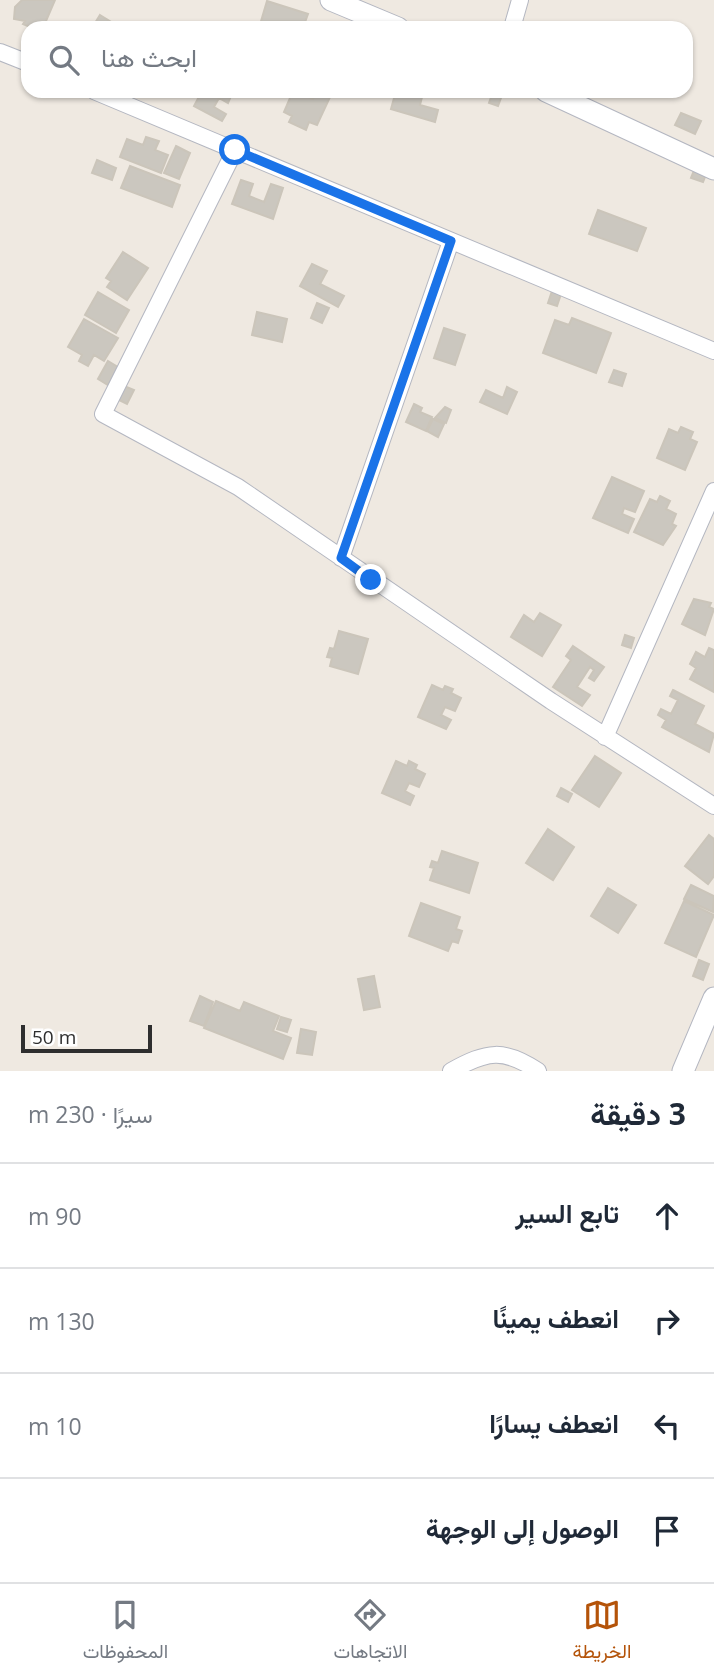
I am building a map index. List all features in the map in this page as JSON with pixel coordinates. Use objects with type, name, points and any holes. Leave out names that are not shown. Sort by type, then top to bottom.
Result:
[{"type":"street","points":[[331,0],[381,21]]},
{"type":"street","points":[[514,21],[520,0]]},
{"type":"street","points":[[0,52],[21,60]]},
{"type":"street","points":[[111,98],[714,351]]},
{"type":"street","points":[[561,98],[714,169]]},
{"type":"street","points":[[235,150],[103,414],[238,487],[605,737],[714,806]]},
{"type":"street","points":[[341,558],[451,241]]},
{"type":"street","points":[[605,737],[714,491]]},
{"type":"street","points":[[683,1071],[714,998]]},
{"type":"street","points":[[451,1071],[488,1056],[508,1054],[538,1071]]},
{"type":"building","points":[[22,0],[55,0],[46,21],[14,19],[15,7]]},
{"type":"building","points":[[267,1],[308,14],[306,21],[261,21]]},
{"type":"building","points":[[100,15],[110,21],[96,21]]},
{"type":"building","points":[[198,98],[219,98],[214,107],[226,114],[222,121],[194,106]]},
{"type":"building","points":[[290,98],[330,98],[317,125],[309,122],[306,130],[289,122],[292,116],[284,112]]},
{"type":"building","points":[[394,98],[422,98],[420,105],[438,110],[435,122],[391,109]]},
{"type":"building","points":[[491,98],[501,98],[498,106],[489,103]]},
{"type":"building","points":[[681,113],[701,121],[695,134],[675,125]]},
{"type":"building","points":[[146,137],[159,141],[155,150],[168,155],[161,173],[120,157],[127,139],[143,145]]},
{"type":"building","points":[[176,146],[190,153],[179,179],[164,173]]},
{"type":"building","points":[[97,160],[116,168],[112,180],[92,173]]},
{"type":"building","points":[[130,166],[180,185],[172,207],[121,188]]},
{"type":"building","points":[[695,168],[707,172],[703,182],[691,178]]},
{"type":"building","points":[[241,180],[253,184],[249,196],[264,202],[271,184],[283,188],[273,219],[232,204]]},
{"type":"building","points":[[598,210],[646,228],[637,251],[589,234]]},
{"type":"building","points":[[123,252],[148,268],[127,300],[107,287],[111,281],[106,278]]},
{"type":"building","points":[[312,264],[327,271],[320,284],[344,296],[338,307],[300,286]]},
{"type":"building","points":[[552,291],[561,294],[557,306],[548,303]]},
{"type":"building","points":[[98,292],[129,310],[116,333],[85,315]]},
{"type":"building","points":[[317,303],[329,308],[322,323],[311,318]]},
{"type":"building","points":[[257,312],[287,319],[282,342],[252,335]]},
{"type":"building","points":[[572,318],[611,333],[596,373],[543,353],[555,320],[569,325]]},
{"type":"building","points":[[84,319],[118,338],[104,361],[94,355],[88,366],[79,361],[82,355],[68,347]]},
{"type":"building","points":[[444,328],[465,335],[455,365],[434,358]]},
{"type":"building","points":[[108,361],[118,367],[108,385],[98,379]]},
{"type":"building","points":[[614,370],[626,374],[622,386],[609,382]]},
{"type":"building","points":[[124,386],[134,390],[127,404],[117,399]]},
{"type":"building","points":[[507,387],[517,392],[507,414],[480,402],[486,390],[503,398]]},
{"type":"building","points":[[414,404],[422,408],[420,412],[432,417],[426,431],[406,422]]},
{"type":"building","points":[[445,407],[451,410],[446,423],[435,418]]},
{"type":"building","points":[[433,419],[444,424],[438,437],[427,431]]},
{"type":"building","points":[[681,427],[693,432],[690,439],[697,442],[685,470],[657,458],[669,429],[678,433]]},
{"type":"building","points":[[612,477],[644,491],[635,512],[624,508],[622,514],[634,519],[628,533],[593,518]]},
{"type":"building","points":[[660,496],[670,501],[666,509],[676,514],[672,524],[676,526],[663,545],[634,532],[650,499],[657,502]]},
{"type":"building","points":[[694,599],[711,603],[709,607],[714,609],[705,635],[682,624]]},
{"type":"building","points":[[540,613],[561,625],[542,656],[511,637],[524,615],[534,622]]},
{"type":"building","points":[[339,631],[368,639],[358,674],[330,666],[332,658],[327,657],[330,648],[334,649]]},
{"type":"building","points":[[625,635],[634,638],[631,648],[622,645]]},
{"type":"building","points":[[573,646],[604,667],[594,681],[589,678],[594,670],[590,667],[577,687],[590,695],[582,706],[553,687],[571,660],[566,656]]},
{"type":"building","points":[[709,648],[714,650],[714,692],[690,679],[696,668],[690,664],[696,652],[705,657]]},
{"type":"building","points":[[432,685],[443,690],[445,686],[453,689],[451,693],[461,698],[455,711],[445,707],[441,715],[451,720],[446,729],[418,717]]},
{"type":"building","points":[[673,690],[704,706],[695,724],[714,734],[709,752],[662,727],[666,720],[658,715],[661,709],[671,714],[678,700],[670,696]]},
{"type":"building","points":[[595,756],[621,773],[599,807],[572,790]]},
{"type":"building","points":[[396,761],[407,766],[409,761],[417,765],[415,769],[425,774],[419,787],[409,783],[405,791],[414,796],[410,805],[382,793]]},
{"type":"building","points":[[561,788],[572,794],[568,802],[557,796]]},
{"type":"building","points":[[548,829],[574,847],[553,880],[526,863]]},
{"type":"building","points":[[709,835],[714,839],[714,876],[708,884],[685,866]]},
{"type":"building","points":[[442,851],[478,863],[469,893],[430,880],[434,868],[430,867],[432,861],[438,863]]},
{"type":"building","points":[[691,885],[714,896],[713,912],[684,899]]},
{"type":"building","points":[[608,888],[636,905],[618,933],[591,916]]},
{"type":"building","points":[[684,901],[714,915],[696,957],[665,943]]},
{"type":"building","points":[[421,903],[460,917],[456,929],[462,931],[458,943],[452,941],[448,951],[409,936]]},
{"type":"building","points":[[699,960],[709,964],[703,980],[693,976]]},
{"type":"building","points":[[374,976],[380,1007],[364,1010],[358,979]]},
{"type":"building","points":[[200,996],[213,1002],[204,1026],[190,1021]]},
{"type":"building","points":[[216,1001],[240,1011],[244,1002],[279,1016],[273,1031],[291,1038],[283,1059],[204,1028]]},
{"type":"building","points":[[281,1017],[291,1020],[287,1032],[277,1029]]},
{"type":"building","points":[[301,1029],[316,1032],[312,1055],[297,1053]]},
{"type":"route","points":[[235,150],[451,241],[341,558],[371,580]]}]
